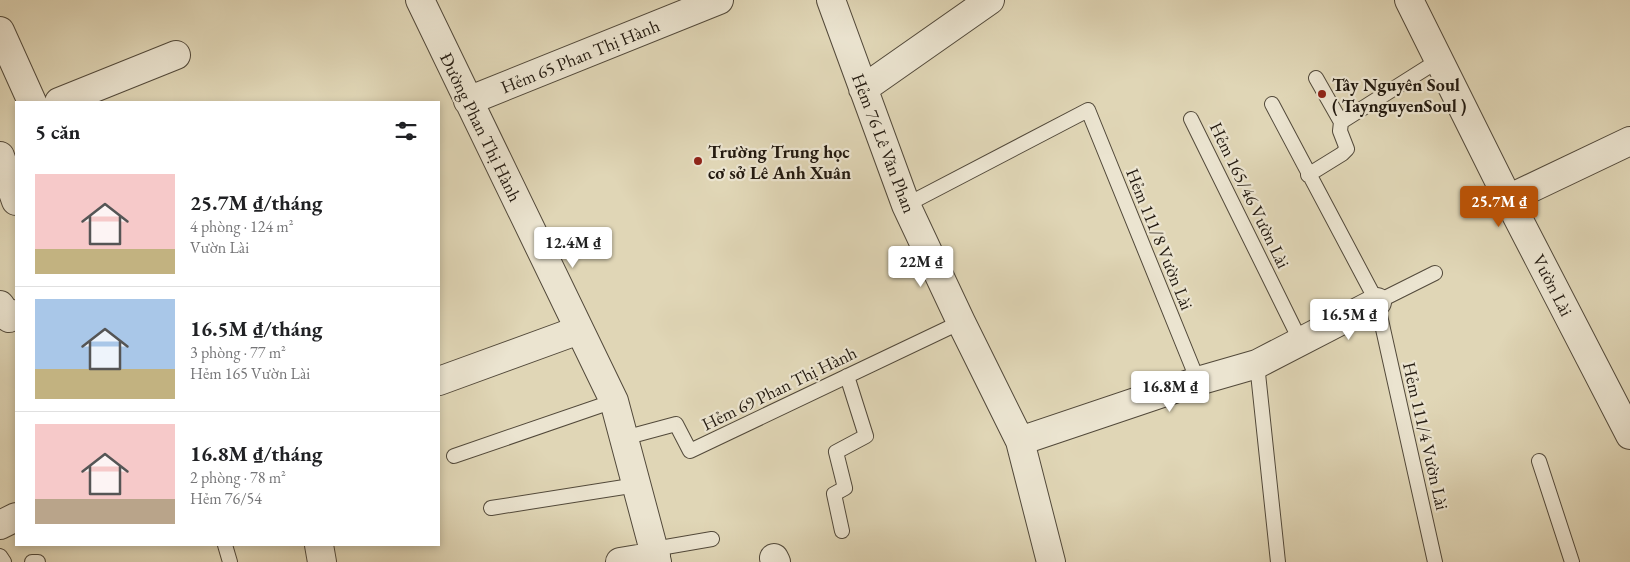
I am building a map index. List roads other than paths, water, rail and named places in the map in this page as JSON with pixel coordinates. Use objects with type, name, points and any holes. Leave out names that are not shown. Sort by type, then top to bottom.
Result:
[{"type":"street","name":"Đường Phan Thị Hành","points":[[420,0],[614,401],[656,556]]},
{"type":"street","name":"Hẻm 65 Phan Thị Hành","points":[[468,101],[720,0]]},
{"type":"street","name":"Hẻm 76 Lê Văn Phan","points":[[830,0],[906,204],[960,322],[1020,442],[1051,562]]},
{"type":"street","points":[[863,89],[990,0]]},
{"type":"street","name":"Vườn Lài","points":[[1409,0],[1508,199],[1627,419]]},
{"type":"street","points":[[0,31],[32,101]]},
{"type":"street","points":[[61,101],[176,55]]},
{"type":"street","points":[[1508,199],[1630,141]]},
{"type":"street","points":[[0,156],[15,198]]},
{"type":"street","points":[[1020,442],[1198,381],[1258,364],[1377,302]]},
{"type":"street","points":[[0,306],[9,318],[15,315]]},
{"type":"street","points":[[440,381],[579,330]]},
{"type":"street","points":[[0,525],[15,518]]},
{"type":"street","points":[[319,546],[322,562]]},
{"type":"street","points":[[620,562],[656,556]]},
{"type":"lane","points":[[1341,122],[1439,60]]},
{"type":"lane","points":[[1308,175],[1347,149],[1340,131],[1341,122],[1316,78]]},
{"type":"lane","name":"Hẻm 111/4 Vườn Lài","points":[[1272,104],[1377,302],[1435,562]]},
{"type":"lane","name":"Hẻm 111/8 Vườn Lài","points":[[906,204],[1088,110],[1198,381]]},
{"type":"lane","name":"Hẻm 165/46 Vườn Lài","points":[[1191,119],[1301,342]]},
{"type":"lane","points":[[1377,302],[1435,272]]},
{"type":"lane","name":"Hẻm 69 Phan Thị Hành","points":[[624,438],[676,424],[690,451],[960,322]]},
{"type":"lane","points":[[1258,364],[1278,562]]},
{"type":"lane","points":[[842,531],[834,494],[845,488],[836,452],[866,436],[847,376]]},
{"type":"lane","points":[[454,456],[614,401]]},
{"type":"lane","points":[[1539,460],[1572,562]]},
{"type":"lane","points":[[491,508],[637,485]]},
{"type":"lane","points":[[656,556],[712,539]]},
{"type":"lane","points":[[225,546],[230,562]]},
{"type":"lane","points":[[0,556],[4,562]]},
{"type":"lane","points":[[32,562],[38,562]]},
{"type":"place","name":"Tây Nguyên Soul ( TaynguyenSoul )","points":[[1322,94]]},
{"type":"place","name":"Trường Trung học cơ sở Lê Anh Xuân","points":[[698,161]]}]
